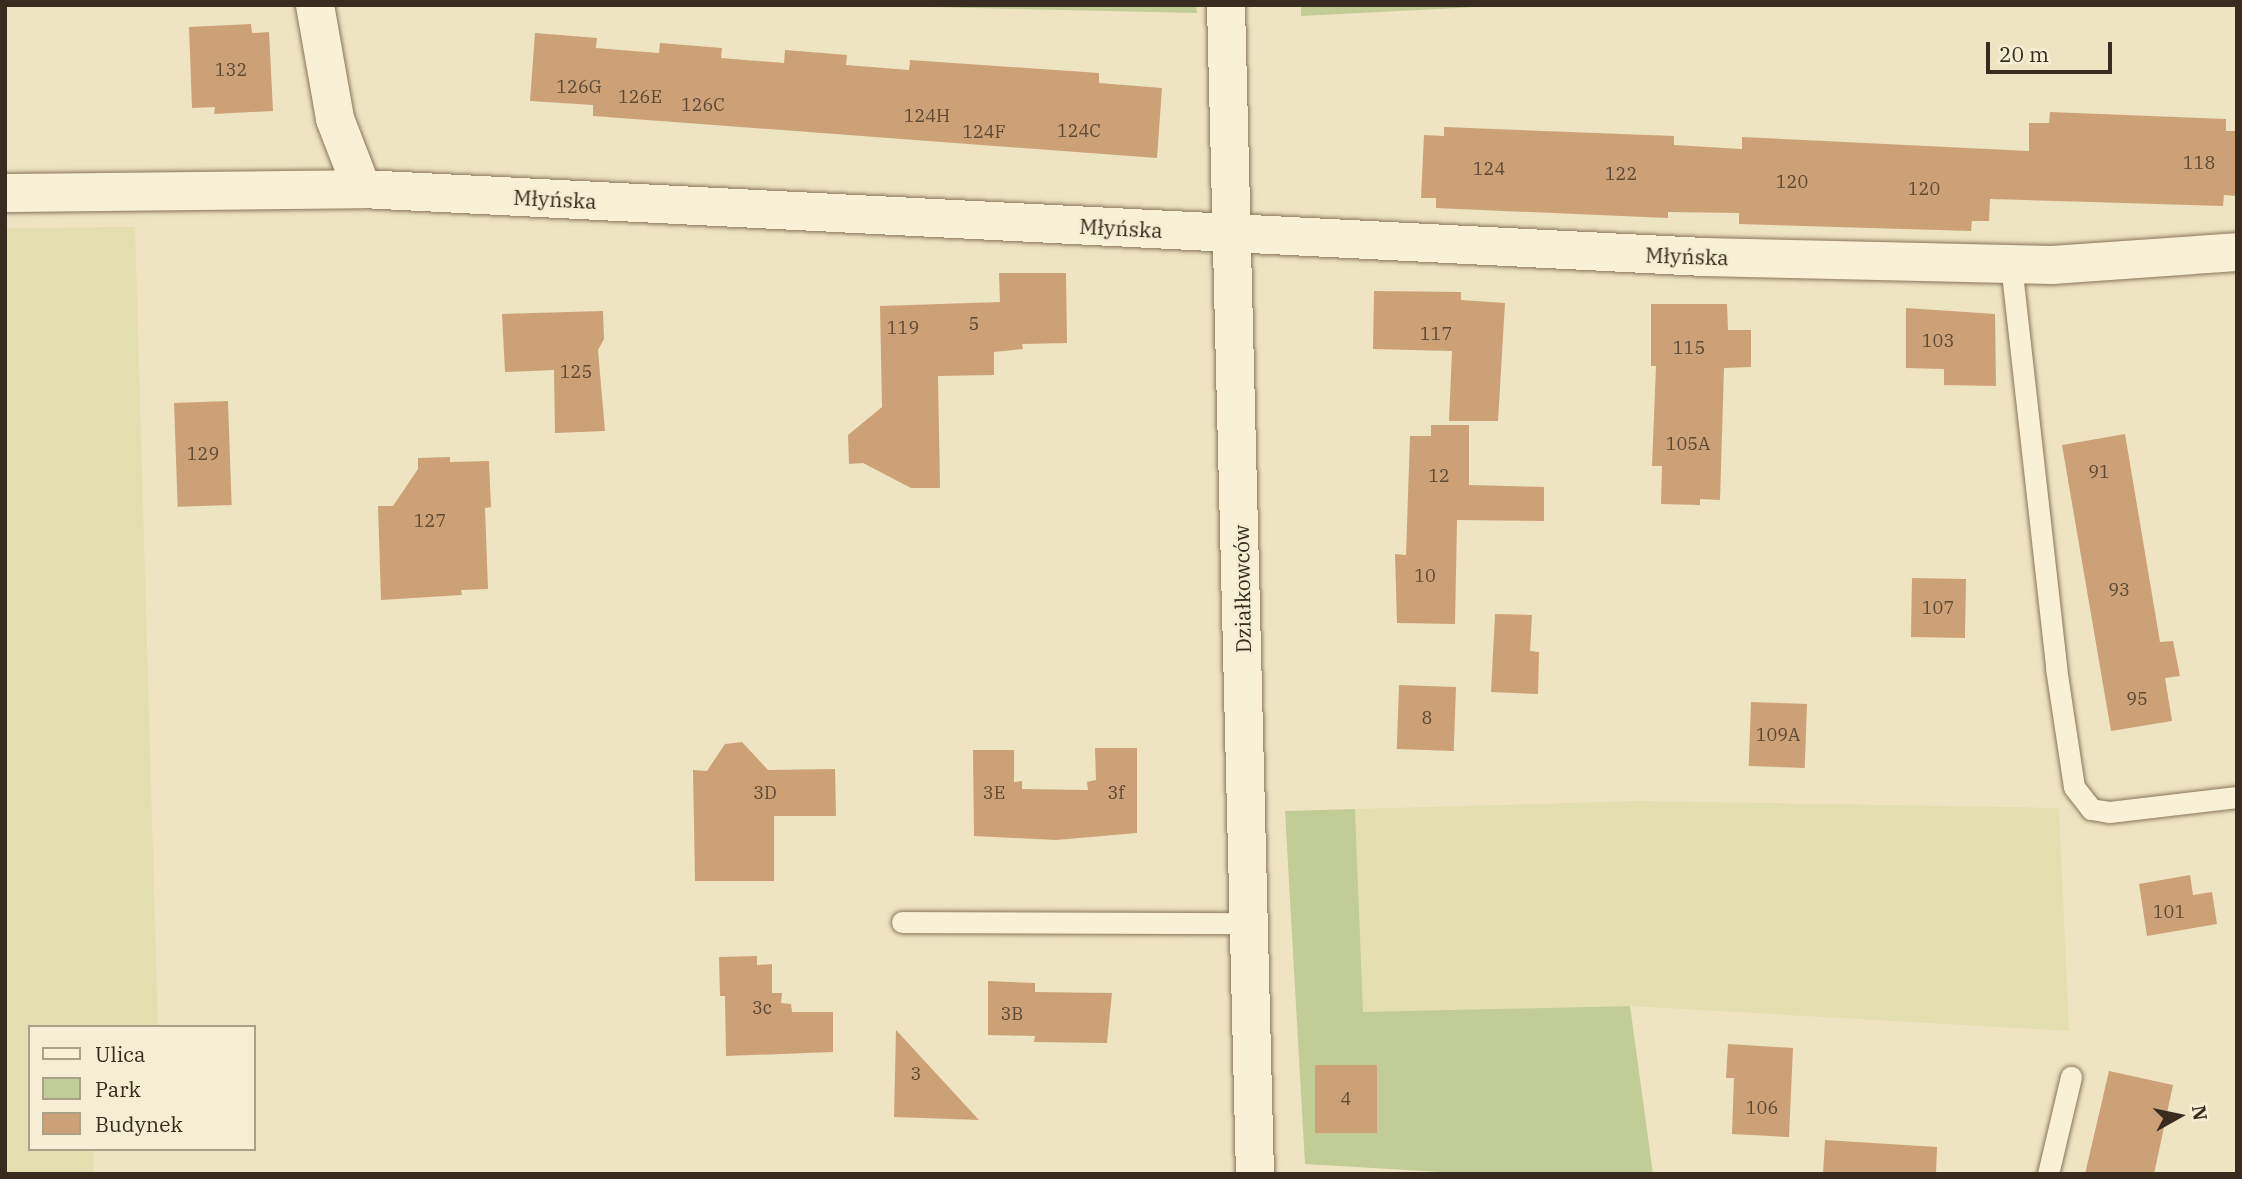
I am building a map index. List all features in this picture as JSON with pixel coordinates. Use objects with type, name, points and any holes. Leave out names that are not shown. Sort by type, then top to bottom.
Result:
[{"type":"street","points":[[316,5],[335,119],[362,189]]},
{"type":"street","name":"Działkowców","points":[[1226,5],[1234,234],[1255,1174]]},
{"type":"street","name":"Młyńska","points":[[5,193],[362,189],[1704,257],[2011,264],[2237,251]]},
{"type":"lane","points":[[2011,264],[2056,668],[2074,788],[2091,809],[2109,812],[2237,797]]},
{"type":"lane","points":[[902,922],[1249,923]]},
{"type":"lane","points":[[2048,1174],[2071,1077]]},
{"type":"shaded area","points":[[135,227],[158,1025],[28,1025],[28,1151],[94,1151],[93,1174],[5,1174],[5,228]]},
{"type":"shaded area","points":[[1638,801],[2059,808],[2069,1031],[1630,1006],[1363,1012],[1355,809]]},
{"type":"green space","points":[[838,5],[1196,5],[1197,13]]},
{"type":"green space","points":[[1301,5],[1516,5],[1301,16]]},
{"type":"green space","points":[[1355,809],[1363,1012],[1630,1006],[1653,1174],[1475,1174],[1305,1164],[1285,811]]},
{"type":"building","points":[[251,24],[252,33],[269,32],[273,111],[214,114],[215,107],[192,108],[189,27]]},
{"type":"building","points":[[535,33],[597,38],[596,48],[659,53],[660,43],[722,48],[721,58],[784,63],[785,50],[847,55],[846,65],[909,70],[910,60],[1099,73],[1099,83],[1162,88],[1157,158],[593,116],[593,105],[530,101]]},
{"type":"building","points":[[2050,112],[2226,119],[2226,131],[2237,131],[2237,196],[2224,195],[2223,206],[1990,199],[1989,221],[1972,221],[1971,231],[1739,224],[1739,213],[1668,212],[1668,218],[1436,208],[1436,198],[1421,198],[1424,135],[1444,136],[1444,127],[1674,136],[1674,145],[1742,149],[1742,137],[2029,151],[2029,123],[2049,123]]},
{"type":"building","points":[[999,273],[1066,273],[1067,343],[1022,344],[1023,349],[994,352],[994,375],[938,376],[940,488],[911,488],[863,463],[849,464],[848,435],[882,407],[880,306],[1000,302]]},
{"type":"building","points":[[1374,291],[1461,292],[1461,300],[1505,303],[1498,421],[1449,421],[1452,351],[1373,349]]},
{"type":"building","points":[[1651,304],[1727,304],[1728,330],[1751,330],[1751,367],[1724,368],[1720,500],[1700,499],[1700,505],[1661,504],[1662,466],[1652,466],[1656,366],[1651,366]]},
{"type":"building","points":[[1906,308],[1995,314],[1996,386],[1944,385],[1944,369],[1906,368]]},
{"type":"building","points":[[603,311],[604,339],[598,350],[605,431],[555,433],[554,370],[505,372],[502,314]]},
{"type":"building","points":[[228,401],[232,505],[178,507],[174,403]]},
{"type":"building","points":[[1431,425],[1469,425],[1469,485],[1544,487],[1544,521],[1457,520],[1455,624],[1397,623],[1395,554],[1406,555],[1410,436],[1431,436]]},
{"type":"building","points":[[2125,434],[2160,642],[2173,641],[2180,676],[2165,678],[2172,721],[2111,731],[2062,445]]},
{"type":"building","points":[[450,457],[450,462],[489,461],[491,507],[485,508],[488,589],[461,590],[462,595],[381,600],[378,506],[393,506],[418,469],[418,458]]},
{"type":"building","points":[[1912,578],[1966,579],[1965,638],[1911,637]]},
{"type":"building","points":[[1495,614],[1532,615],[1530,651],[1539,652],[1538,694],[1491,692]]},
{"type":"building","points":[[1399,685],[1456,687],[1454,751],[1397,749]]},
{"type":"building","points":[[1751,702],[1807,704],[1805,768],[1749,766]]},
{"type":"building","points":[[742,742],[768,770],[835,769],[836,816],[774,816],[774,881],[695,881],[693,770],[707,771],[725,744]]},
{"type":"building","points":[[1095,748],[1137,748],[1137,833],[1056,840],[974,836],[973,750],[1014,750],[1014,782],[1022,781],[1022,789],[1088,790],[1087,782],[1096,780]]},
{"type":"building","points":[[2190,875],[2193,895],[2212,892],[2217,924],[2147,936],[2139,884]]},
{"type":"building","points":[[757,956],[757,965],[772,964],[772,993],[782,993],[781,1003],[791,1004],[792,1012],[833,1012],[833,1052],[726,1056],[725,996],[720,996],[719,957]]},
{"type":"building","points":[[988,981],[1035,983],[1035,992],[1112,993],[1107,1043],[1034,1042],[1035,1036],[988,1035]]},
{"type":"building","points":[[896,1030],[979,1120],[894,1117]]},
{"type":"building","points":[[1728,1044],[1793,1048],[1789,1137],[1732,1134],[1734,1078],[1726,1078]]},
{"type":"building","points":[[1315,1065],[1377,1065],[1377,1133],[1315,1133]]},
{"type":"building","points":[[2109,1071],[2173,1085],[2154,1174],[2085,1174]]},
{"type":"building","points":[[1825,1140],[1937,1147],[1936,1174],[1823,1174]]}]
